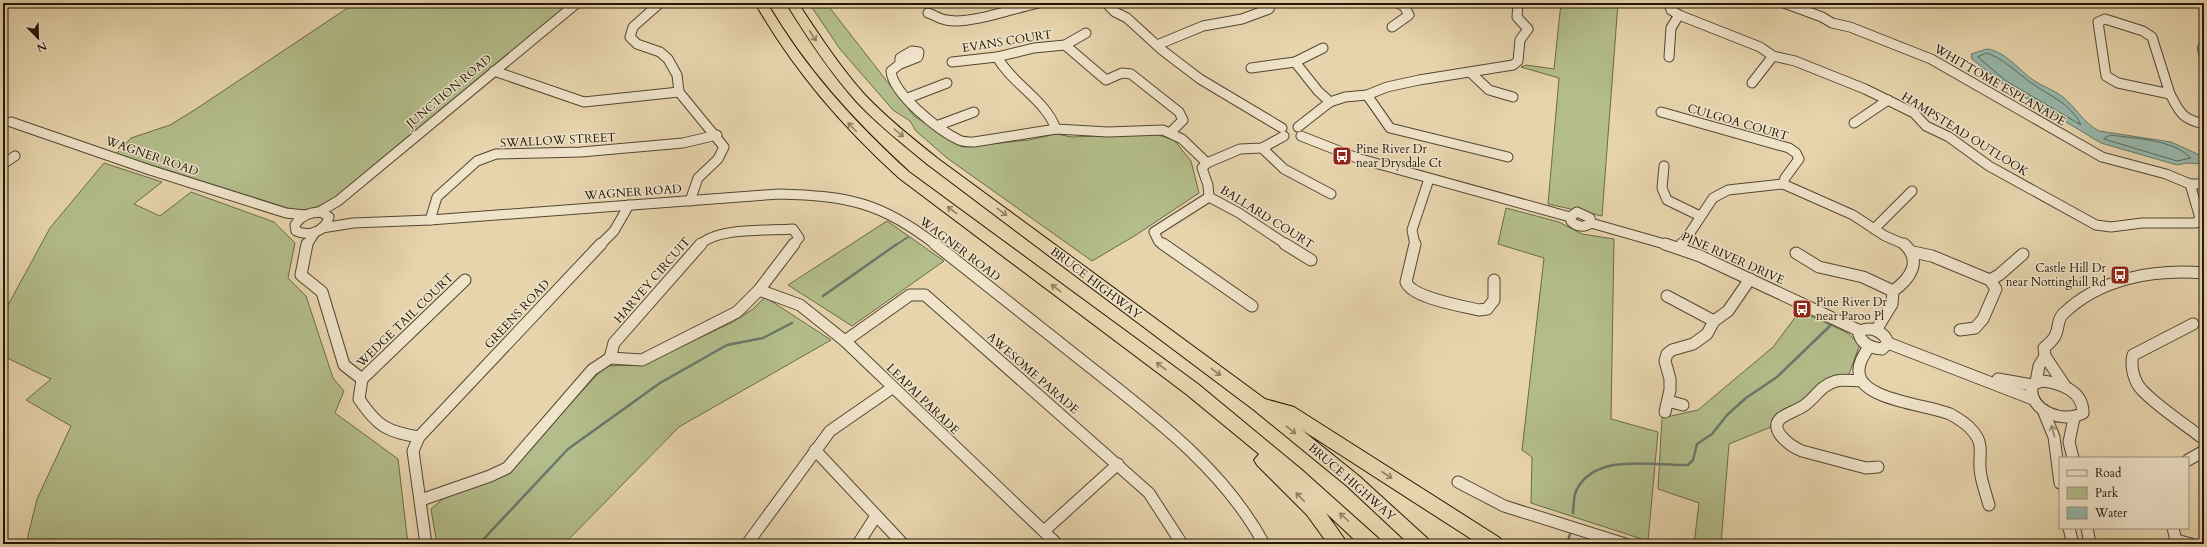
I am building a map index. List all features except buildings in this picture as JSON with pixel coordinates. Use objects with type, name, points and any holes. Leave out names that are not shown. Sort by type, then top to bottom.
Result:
[{"type":"highway","points":[[761,3],[788,49],[810,79],[830,103],[866,141],[904,175],[1192,389],[1296,475],[1372,544]]},
{"type":"highway","name":"BRUCE HIGHWAY","points":[[792,3],[816,41],[861,98],[932,162],[1260,405],[1353,481],[1421,544]]},
{"type":"highway","points":[[1192,389],[1209,410],[1275,471],[1308,505],[1339,544]]},
{"type":"highway","points":[[1260,405],[1288,412],[1494,544]]},
{"type":"street","name":"JUNCTION ROAD","points":[[305,215],[319,212],[338,201],[494,71],[517,54],[525,45],[578,3]]},
{"type":"street","points":[[660,3],[633,27],[630,37],[636,44],[660,52],[670,59],[680,86],[679,92]]},
{"type":"street","points":[[928,13],[946,20],[957,20],[1006,13],[1021,4],[1038,3]]},
{"type":"street","points":[[1106,3],[1115,12],[1127,18],[1157,45],[1209,85],[1293,138],[1330,102],[1344,97],[1368,95],[1388,87],[1419,80],[1508,66],[1518,61],[1520,40],[1528,29],[1517,16],[1518,3]]},
{"type":"street","points":[[1157,45],[1203,26],[1257,14],[1269,9],[1271,3]]},
{"type":"street","points":[[1392,27],[1406,19],[1409,15],[1404,6],[1397,3]]},
{"type":"street","name":"HAMPSTEAD OUTLOOK","points":[[1669,3],[1670,10],[1679,15],[1760,47],[1773,56],[1795,61],[1888,100],[1914,113],[1926,126],[1949,137],[1990,166],[2096,226],[2111,227],[2142,223],[2196,223],[2200,218],[2190,184]]},
{"type":"street","name":"WHITTOME ESPLANADE","points":[[1784,3],[1931,60],[1995,94],[2010,106],[2028,113],[2102,157],[2166,174],[2190,184],[2204,184]]},
{"type":"street","points":[[1669,57],[1671,28],[1679,15]]},
{"type":"street","points":[[2170,94],[2118,83],[2106,76],[2098,22],[2099,20],[2105,19],[2143,31],[2152,37],[2170,94],[2180,115],[2191,121],[2204,124]]},
{"type":"street","name":"EVANS COURT","points":[[952,62],[997,57],[1034,48],[1065,45],[1086,33]]},
{"type":"street","points":[[1065,45],[1106,80],[1122,73],[1131,74],[1179,112],[1183,117],[1183,120],[1171,132]]},
{"type":"street","points":[[1251,68],[1295,62],[1322,48]]},
{"type":"street","points":[[1752,83],[1773,56]]},
{"type":"street","points":[[997,57],[1005,72],[1052,118],[1056,129]]},
{"type":"street","points":[[1295,62],[1318,91],[1330,102]]},
{"type":"street","points":[[900,64],[894,68],[889,75],[916,109],[954,137],[966,142],[1056,129],[1108,132],[1154,130],[1171,132],[1183,139],[1207,163]]},
{"type":"street","points":[[494,71],[584,102],[597,99],[653,96],[679,92]]},
{"type":"street","points":[[1471,73],[1480,85],[1488,91],[1513,97]]},
{"type":"street","points":[[908,98],[947,83]]},
{"type":"street","points":[[679,92],[717,135],[724,147],[722,155],[700,175],[692,190],[690,201]]},
{"type":"street","points":[[1368,95],[1390,128],[1508,157]]},
{"type":"street","points":[[1854,123],[1888,100]]},
{"type":"street","points":[[939,125],[961,115],[974,112]]},
{"type":"street","name":"CULGOA COURT","points":[[1661,112],[1789,148],[1796,153],[1799,158],[1785,178],[1783,184]]},
{"type":"street","name":"WAGNER ROAD","points":[[11,122],[150,170],[286,213],[305,215]]},
{"type":"street","points":[[1252,306],[1159,242],[1154,236],[1154,232],[1209,197],[1208,185],[1202,168],[1207,163],[1240,149],[1262,148],[1290,125],[1316,144],[1429,180],[1412,230],[1414,247],[1406,282],[1408,286],[1418,294],[1479,310],[1487,309],[1492,305],[1494,300],[1494,280]]},
{"type":"street","name":"SWALLOW STREET","points":[[430,220],[437,197],[477,161],[496,154],[581,152],[683,143],[717,135]]},
{"type":"street","points":[[1262,148],[1269,159],[1319,189],[1331,194]]},
{"type":"street","points":[[3,164],[15,156]]},
{"type":"street","points":[[1664,166],[1661,192],[1664,197],[1670,202],[1700,216]]},
{"type":"street","name":"PINE RIVER DRIVE","points":[[1429,180],[1570,217],[1571,221],[1580,227],[1587,226],[1591,223],[1680,248],[1860,331]]},
{"type":"street","points":[[1680,248],[1713,198],[1720,193],[1728,190],[1783,184],[1853,215],[1874,229],[1904,244],[1913,252],[1932,256],[1990,280],[1996,289],[1983,319],[1975,328],[1960,330]]},
{"type":"street","points":[[1874,229],[1912,190]]},
{"type":"street","name":"WAGNER ROAD","points":[[318,230],[353,223],[430,220],[779,194],[810,195],[850,200],[883,211],[919,232],[1140,407],[1199,459],[1242,506],[1264,544]]},
{"type":"street","name":"BALLARD COURT","points":[[1209,197],[1239,214],[1263,231],[1311,260]]},
{"type":"street","name":"JUNCTION ROAD","points":[[306,245],[329,217],[338,201]]},
{"type":"street","name":"GREENS ROAD","points":[[419,437],[614,231],[629,206]]},
{"type":"street","points":[[319,212],[329,217]]},
{"type":"street","points":[[286,213],[296,224],[305,215]]},
{"type":"street","name":"WAGNER ROAD","points":[[329,217],[353,223]]},
{"type":"street","name":"JUNCTION ROAD","points":[[296,224],[296,231],[304,234],[306,245],[301,275],[322,292],[344,365],[362,380]]},
{"type":"street","points":[[304,234],[318,230]]},
{"type":"street","name":"HARVEY CIRCUIT","points":[[793,230],[799,238],[759,290],[737,312],[642,360],[610,358],[614,343],[706,239],[718,234],[793,230]]},
{"type":"street","points":[[1876,330],[1892,304],[1893,291],[1904,283],[1907,278],[1915,261],[1913,252]]},
{"type":"street","points":[[1796,253],[1807,261],[1823,269],[1860,276],[1893,291]]},
{"type":"street","points":[[1990,280],[2000,275],[2005,267],[2023,254]]},
{"type":"street","points":[[2065,386],[2045,356],[2044,348],[2057,334],[2058,323],[2061,316],[2084,298],[2123,280],[2152,274],[2185,271],[2204,273]]},
{"type":"street","points":[[1683,405],[1666,406],[1670,379],[1666,361],[1667,354],[1672,350],[1693,344],[1706,334],[1714,321],[1728,312],[1750,279]]},
{"type":"street","name":"WEDGE TAIL COURT","points":[[362,380],[465,280]]},
{"type":"street","name":"LEAPAI PARADE","points":[[759,290],[800,305],[845,340],[892,388],[1057,544]]},
{"type":"street","name":"AWESOME PARADE","points":[[845,340],[910,295],[925,295],[1118,464],[1148,493],[1182,544]]},
{"type":"street","points":[[1667,296],[1714,321]]},
{"type":"street","points":[[2189,459],[2204,450],[2199,443],[2203,437],[2141,390],[2137,384],[2132,361],[2133,355],[2141,350],[2193,324]]},
{"type":"street","points":[[1867,328],[1876,330],[1886,337],[1888,343],[1882,348],[1869,346],[1861,341],[1859,334],[1860,331],[1867,328]]},
{"type":"street","points":[[1888,343],[1975,374],[2033,399]]},
{"type":"street","points":[[1861,381],[1858,368],[1869,346]]},
{"type":"street","points":[[2045,356],[2039,366],[2034,384],[2030,389],[2033,399],[2041,408],[2053,428],[2059,475]]},
{"type":"street","points":[[421,500],[490,476],[507,468],[592,370],[610,358]]},
{"type":"street","points":[[1975,374],[2034,384],[2049,381],[2065,386],[2073,391],[2083,402],[2083,413],[2074,418],[2057,417],[2041,408]]},
{"type":"street","points":[[362,380],[359,399],[368,414],[389,433],[419,437],[413,451],[426,544]]},
{"type":"street","points":[[1878,467],[1866,468],[1792,447],[1778,432],[1777,425],[1780,419],[1806,404],[1819,389],[1837,381],[1861,381],[1880,394],[1952,415],[1969,427],[1977,435],[1981,443],[1980,470],[1990,505]]},
{"type":"street","points":[[747,544],[830,431],[892,388]]},
{"type":"street","points":[[2073,457],[2069,442],[2074,418]]},
{"type":"street","points":[[815,450],[903,544]]},
{"type":"street","points":[[1044,531],[1118,464]]},
{"type":"street","points":[[1458,482],[1504,506],[1625,544]]},
{"type":"street","points":[[858,544],[876,516]]},
{"type":"street","points":[[2069,529],[2073,544]]},
{"type":"street","points":[[2087,529],[2090,544]]},
{"type":"street","points":[[2175,537],[2191,544]]},
{"type":"green space","points":[[355,3],[571,3],[334,199],[312,209],[297,211],[116,154],[131,138],[170,125]]},
{"type":"green space","points":[[809,3],[826,3],[914,116],[962,147],[1029,140],[1056,134],[1072,137],[1155,134],[1174,140],[1191,161],[1199,193],[1136,235],[1092,261],[947,158],[916,131],[910,121],[893,110],[840,49]]},
{"type":"green space","points":[[1561,3],[1618,3],[1602,216],[1548,204],[1559,78],[1521,67],[1526,65],[1554,69]]},
{"type":"green space","points":[[104,163],[162,182],[134,204],[160,216],[191,192],[274,222],[295,243],[288,278],[306,296],[333,378],[344,391],[335,413],[398,459],[408,544],[26,544],[37,499],[71,426],[26,400],[51,379],[3,356],[3,330],[7,307],[50,228]]},
{"type":"green space","points":[[1506,208],[1559,222],[1582,234],[1614,239],[1611,419],[1658,432],[1648,541],[1531,503],[1532,457],[1522,450],[1544,258],[1498,244]]},
{"type":"green space","points":[[887,221],[944,261],[852,326],[788,285]]},
{"type":"green space","points":[[765,297],[831,340],[679,427],[564,544],[437,544],[431,509],[444,498],[508,472],[605,366],[642,365],[733,322],[753,309]]},
{"type":"green space","points":[[1800,311],[1846,332],[1860,344],[1849,374],[1826,380],[1802,400],[1776,414],[1771,427],[1729,444],[1721,544],[1694,544],[1699,503],[1658,489],[1662,418],[1698,410],[1773,347]]},
{"type":"water","points":[[2204,35],[2204,68],[2201,66],[2197,47]]},
{"type":"water","points":[[1987,49],[2000,53],[2033,80],[2063,97],[2084,120],[2099,131],[2171,142],[2204,157],[2204,164],[2187,163],[2177,165],[2101,143],[2003,84],[1972,59],[1971,54]]},
{"type":"waterway","points":[[896,245],[908,237]]},
{"type":"waterway","points":[[823,296],[897,244]]},
{"type":"waterway","points":[[479,544],[568,449],[660,383],[727,345],[763,338],[792,323]]},
{"type":"waterway","points":[[1573,513],[1574,498],[1577,489],[1586,477],[1598,470],[1612,465],[1643,463],[1688,465],[1693,460],[1697,444],[1712,434],[1727,415],[1746,398],[1777,377],[1833,323]]},
{"type":"waterway","points":[[1567,544],[1570,534]]},
{"type":"place","name":"Pine River Dr near Drysdale Ct","points":[[1342,156]]},
{"type":"place","name":"Castle Hill Dr near Nottinghill Rd","points":[[2120,275]]},
{"type":"place","name":"Pine River Dr near Paroo Pl","points":[[1802,309]]}]
